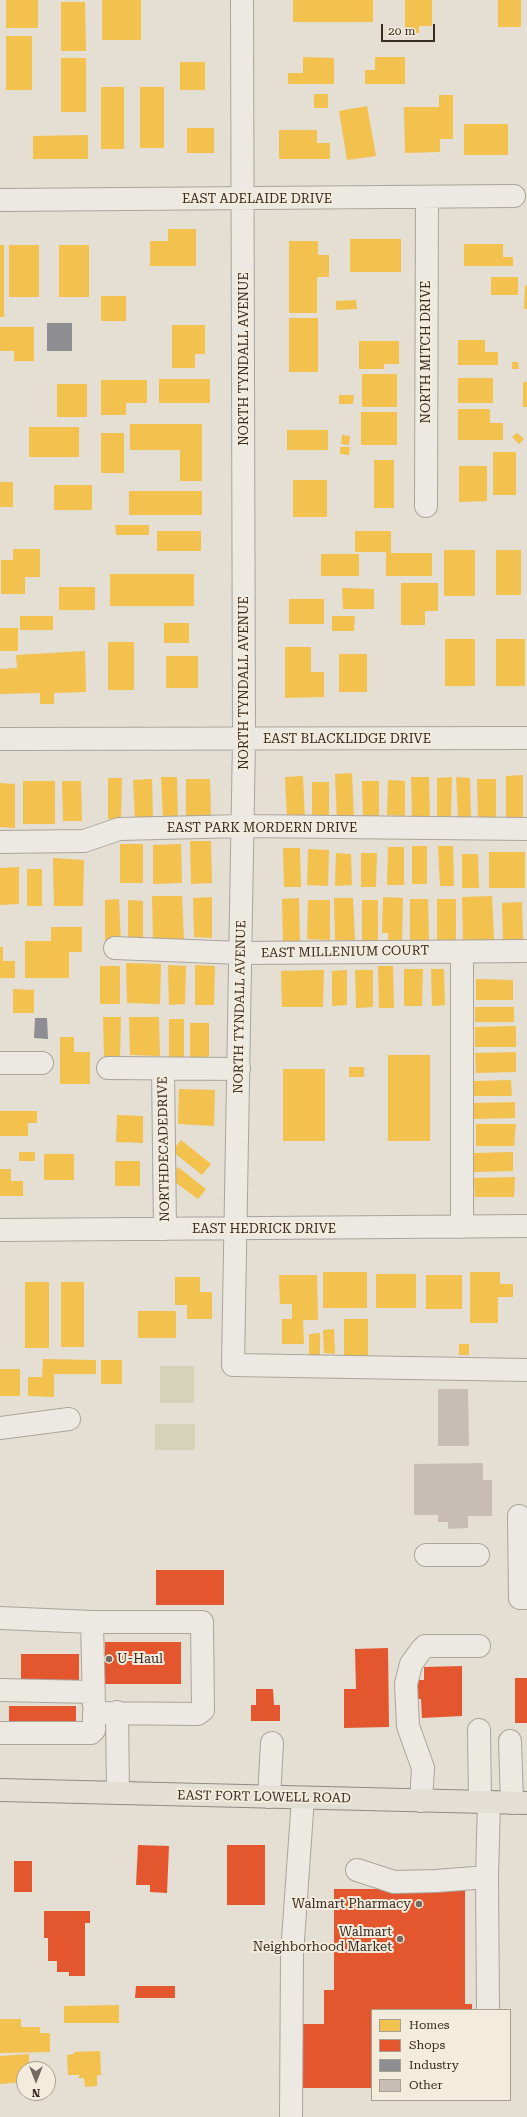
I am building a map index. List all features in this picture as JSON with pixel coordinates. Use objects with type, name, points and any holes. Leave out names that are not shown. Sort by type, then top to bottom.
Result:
[{"type":"main road","name":"EAST FORT LOWELL ROAD","points":[[0,1790],[519,1803]]},
{"type":"street","name":"NORTH TYNDALL AVENUE","points":[[242,0],[244,199],[244,740],[233,1365],[527,1370]]},
{"type":"street","name":"EAST ADELAIDE DRIVE","points":[[0,200],[427,198],[514,196]]},
{"type":"street","name":"NORTH MITCH DRIVE","points":[[426,506],[427,198]]},
{"type":"street","name":"EAST BLACKLIDGE DRIVE","points":[[0,739],[244,740],[527,738]]},
{"type":"street","name":"EAST PARK MORDERN DRIVE","points":[[0,842],[84,841],[119,829],[242,826],[527,829]]},
{"type":"street","name":"EAST MILLENIUM COURT","points":[[115,948],[241,953],[435,951],[462,953],[527,951]]},
{"type":"street","points":[[462,953],[462,1227]]},
{"type":"street","points":[[0,1063],[42,1063]]},
{"type":"street","points":[[108,1068],[239,1069]]},
{"type":"street","name":"NORTHDECADEDRIVE","points":[[163,1069],[165,1229]]},
{"type":"street","name":"EAST HEDRICK DRIVE","points":[[0,1230],[527,1226]]},
{"type":"street","points":[[428,1382],[481,1381]]},
{"type":"street","points":[[0,1428],[69,1419]]},
{"type":"street","points":[[519,1516],[520,1598],[527,1598]]},
{"type":"street","points":[[426,1554],[478,1554]]},
{"type":"street","points":[[0,1618],[92,1622],[202,1622],[203,1710],[198,1714],[118,1712],[93,1702],[0,1690]]},
{"type":"street","points":[[0,1733],[91,1733],[94,1730],[92,1622]]},
{"type":"street","points":[[421,1801],[423,1768],[408,1726],[406,1684],[411,1664],[423,1647],[479,1646]]},
{"type":"street","points":[[118,1712],[118,1793]]},
{"type":"street","points":[[479,1730],[485,1802],[488,2009]]},
{"type":"street","points":[[510,1741],[519,1803]]},
{"type":"street","points":[[269,1797],[272,1743]]},
{"type":"street","points":[[290,2117],[292,1954],[303,1798]]},
{"type":"street","points":[[357,1870],[394,1882],[436,1882],[487,1877]]},
{"type":"shaded area","points":[[160,1366],[194,1366],[194,1403],[160,1403]]},
{"type":"shaded area","points":[[155,1424],[195,1424],[195,1450],[155,1450]]},
{"type":"building: Homes","points":[[6,0],[38,0],[38,28],[6,28]]},
{"type":"building: Homes","points":[[102,0],[141,0],[141,40],[102,40]]},
{"type":"building: Homes","points":[[293,0],[373,0],[373,22],[293,22]]},
{"type":"building: Homes","points":[[405,0],[432,0],[432,26],[419,26],[419,33],[405,33]]},
{"type":"building: Homes","points":[[498,0],[521,0],[521,27],[498,27]]},
{"type":"building: Homes","points":[[61,2],[85,2],[86,51],[61,51]]},
{"type":"building: Homes","points":[[6,36],[32,36],[32,90],[6,90]]},
{"type":"building: Homes","points":[[303,57],[334,58],[334,84],[288,84],[288,73],[303,73]]},
{"type":"building: Homes","points":[[375,57],[405,57],[405,84],[365,84],[365,70],[375,70]]},
{"type":"building: Homes","points":[[61,58],[86,58],[86,112],[61,112]]},
{"type":"building: Homes","points":[[180,62],[205,62],[205,90],[180,90]]},
{"type":"building: Homes","points":[[101,87],[124,87],[124,149],[101,149]]},
{"type":"building: Homes","points":[[140,87],[164,87],[164,148],[140,148]]},
{"type":"building: Homes","points":[[314,94],[328,94],[328,108],[314,108]]},
{"type":"building: Homes","points":[[439,95],[453,95],[453,139],[440,139],[440,152],[405,153],[404,107],[439,107]]},
{"type":"building: Homes","points":[[367,106],[376,156],[347,160],[339,111]]},
{"type":"building: Homes","points":[[464,124],[508,124],[508,155],[464,155]]},
{"type":"building: Homes","points":[[187,128],[214,128],[214,153],[187,153]]},
{"type":"building: Homes","points":[[279,130],[317,130],[317,143],[330,143],[330,159],[279,159]]},
{"type":"building: Homes","points":[[88,135],[88,159],[33,159],[33,136]]},
{"type":"building: Homes","points":[[168,229],[196,229],[196,266],[150,266],[150,241],[168,241]]},
{"type":"building: Homes","points":[[350,239],[401,239],[401,272],[350,272]]},
{"type":"building: Homes","points":[[289,241],[318,241],[318,255],[329,255],[329,277],[317,277],[317,313],[289,313]]},
{"type":"building: Homes","points":[[464,244],[503,244],[503,257],[513,257],[513,266],[464,266]]},
{"type":"building: Homes","points":[[0,245],[4,245],[4,317],[0,317]]},
{"type":"building: Homes","points":[[9,245],[39,245],[39,297],[9,297]]},
{"type":"building: Homes","points":[[59,245],[89,245],[89,297],[59,297]]},
{"type":"building: Homes","points":[[491,277],[518,277],[518,295],[491,295]]},
{"type":"building: Homes","points":[[525,285],[527,286],[527,309],[524,309]]},
{"type":"building: Homes","points":[[101,296],[126,296],[126,321],[101,321]]},
{"type":"building: Homes","points":[[356,300],[357,309],[336,310],[336,301]]},
{"type":"building: Homes","points":[[289,318],[318,318],[318,372],[289,372]]},
{"type":"building: Homes","points":[[172,325],[205,325],[205,354],[195,354],[195,368],[172,368]]},
{"type":"building: Homes","points":[[0,327],[34,327],[34,361],[14,361],[14,351],[0,351]]},
{"type":"building: Homes","points":[[458,340],[485,340],[485,352],[498,352],[498,365],[458,365]]},
{"type":"building: Homes","points":[[359,341],[399,341],[399,364],[384,364],[384,369],[359,369]]},
{"type":"building: Homes","points":[[512,362],[518,362],[519,369],[512,369]]},
{"type":"building: Homes","points":[[362,374],[397,374],[397,407],[362,407]]},
{"type":"building: Homes","points":[[458,378],[493,378],[493,403],[458,403]]},
{"type":"building: Homes","points":[[159,379],[210,379],[210,403],[159,403]]},
{"type":"building: Homes","points":[[101,380],[147,380],[147,403],[126,403],[126,415],[101,415]]},
{"type":"building: Homes","points":[[523,382],[527,382],[527,407],[523,407]]},
{"type":"building: Homes","points":[[57,384],[87,384],[87,417],[57,417]]},
{"type":"building: Homes","points":[[339,395],[354,395],[353,404],[339,404]]},
{"type":"building: Homes","points":[[458,409],[490,409],[490,423],[503,423],[503,440],[458,440]]},
{"type":"building: Homes","points":[[361,412],[397,412],[397,445],[361,445]]},
{"type":"building: Homes","points":[[130,424],[202,424],[202,481],[180,481],[180,450],[130,450]]},
{"type":"building: Homes","points":[[29,427],[79,427],[79,457],[29,457]]},
{"type":"building: Homes","points":[[287,430],[328,430],[328,450],[287,450]]},
{"type":"building: Homes","points":[[101,433],[124,433],[124,473],[101,473]]},
{"type":"building: Homes","points":[[517,433],[524,439],[519,444],[512,437]]},
{"type":"building: Homes","points":[[342,435],[350,436],[349,445],[341,444]]},
{"type":"building: Homes","points":[[340,447],[350,447],[349,455],[340,454]]},
{"type":"building: Homes","points":[[493,452],[516,452],[516,495],[493,495]]},
{"type":"building: Homes","points":[[374,460],[394,460],[394,508],[374,508]]},
{"type":"building: Homes","points":[[459,466],[487,466],[487,501],[459,502]]},
{"type":"building: Homes","points":[[293,480],[327,480],[327,517],[293,517]]},
{"type":"building: Homes","points":[[0,482],[13,482],[13,507],[0,507]]},
{"type":"building: Homes","points":[[54,485],[92,485],[92,510],[54,510]]},
{"type":"building: Homes","points":[[129,491],[202,491],[202,515],[129,515]]},
{"type":"building: Homes","points":[[115,525],[149,525],[149,535],[116,535]]},
{"type":"building: Homes","points":[[157,531],[201,531],[201,551],[157,551]]},
{"type":"building: Homes","points":[[355,531],[391,531],[391,553],[432,553],[432,576],[386,576],[386,552],[355,552]]},
{"type":"building: Homes","points":[[13,549],[40,549],[40,577],[25,577],[25,594],[1,594],[1,560],[13,560]]},
{"type":"building: Homes","points":[[444,550],[475,550],[475,596],[444,596]]},
{"type":"building: Homes","points":[[496,550],[521,550],[521,595],[496,595]]},
{"type":"building: Homes","points":[[321,554],[359,554],[359,576],[321,576]]},
{"type":"building: Homes","points":[[110,574],[194,574],[194,606],[110,606]]},
{"type":"building: Homes","points":[[401,583],[438,583],[438,611],[425,611],[425,625],[401,625]]},
{"type":"building: Homes","points":[[59,587],[95,587],[95,610],[59,610]]},
{"type":"building: Homes","points":[[342,588],[374,589],[374,609],[343,609]]},
{"type":"building: Homes","points":[[289,599],[324,599],[324,624],[289,624]]},
{"type":"building: Homes","points":[[20,616],[53,616],[53,630],[20,630]]},
{"type":"building: Homes","points":[[332,616],[355,616],[354,631],[332,631]]},
{"type":"building: Homes","points":[[164,623],[189,623],[189,643],[164,643]]},
{"type":"building: Homes","points":[[0,628],[18,628],[18,651],[0,651]]},
{"type":"building: Homes","points":[[445,639],[475,639],[475,686],[445,686]]},
{"type":"building: Homes","points":[[496,639],[525,639],[525,686],[496,686]]},
{"type":"building: Homes","points":[[108,642],[134,642],[134,690],[108,690]]},
{"type":"building: Homes","points":[[285,647],[311,647],[311,672],[324,672],[324,697],[285,698]]},
{"type":"building: Homes","points":[[85,651],[86,692],[54,693],[54,704],[40,704],[40,693],[0,694],[0,669],[17,668],[16,655]]},
{"type":"building: Homes","points":[[339,654],[367,654],[367,692],[339,692]]},
{"type":"building: Homes","points":[[166,656],[198,656],[198,688],[166,688]]},
{"type":"building: Homes","points":[[352,773],[354,819],[337,820],[335,774]]},
{"type":"building: Homes","points":[[523,775],[523,823],[506,823],[506,776]]},
{"type":"building: Homes","points":[[303,776],[305,818],[287,819],[285,777]]},
{"type":"building: Homes","points":[[161,777],[177,777],[178,817],[163,818]]},
{"type":"building: Homes","points":[[411,777],[429,777],[430,817],[412,817]]},
{"type":"building: Homes","points":[[452,777],[451,819],[437,820],[437,778]]},
{"type":"building: Homes","points":[[456,777],[470,778],[471,818],[458,819]]},
{"type":"building: Homes","points":[[108,778],[122,778],[121,819],[108,819]]},
{"type":"building: Homes","points":[[152,779],[153,819],[135,820],[133,780]]},
{"type":"building: Homes","points":[[186,779],[210,779],[211,817],[186,817]]},
{"type":"building: Homes","points":[[477,779],[496,779],[496,819],[478,820]]},
{"type":"building: Homes","points":[[388,780],[405,781],[405,816],[387,815]]},
{"type":"building: Homes","points":[[23,781],[55,781],[55,824],[23,824]]},
{"type":"building: Homes","points":[[62,781],[81,781],[82,821],[63,821]]},
{"type":"building: Homes","points":[[362,781],[379,781],[379,816],[363,817]]},
{"type":"building: Homes","points":[[312,782],[329,782],[329,816],[312,817]]},
{"type":"building: Homes","points":[[0,783],[15,784],[15,828],[0,827]]},
{"type":"building: Homes","points":[[190,841],[211,841],[212,883],[191,884]]},
{"type":"building: Homes","points":[[120,844],[143,844],[143,883],[120,883]]},
{"type":"building: Homes","points":[[181,844],[182,883],[153,884],[153,845]]},
{"type":"building: Homes","points":[[412,846],[427,846],[427,884],[412,884]]},
{"type":"building: Homes","points":[[438,846],[453,846],[454,886],[440,886]]},
{"type":"building: Homes","points":[[388,847],[404,847],[404,885],[387,885]]},
{"type":"building: Homes","points":[[283,848],[300,848],[301,887],[284,887]]},
{"type":"building: Homes","points":[[308,849],[329,850],[328,886],[307,885]]},
{"type":"building: Homes","points":[[489,852],[525,852],[525,888],[489,888]]},
{"type":"building: Homes","points":[[336,853],[351,854],[352,885],[335,886]]},
{"type":"building: Homes","points":[[361,853],[377,853],[376,887],[361,887]]},
{"type":"building: Homes","points":[[462,854],[478,854],[479,888],[462,888]]},
{"type":"building: Homes","points":[[53,858],[84,860],[83,906],[54,906]]},
{"type":"building: Homes","points":[[19,867],[19,904],[0,905],[0,868]]},
{"type":"building: Homes","points":[[27,869],[42,869],[42,906],[27,906]]},
{"type":"building: Homes","points":[[152,896],[182,896],[184,939],[153,939]]},
{"type":"building: Homes","points":[[492,896],[494,940],[463,941],[462,897]]},
{"type":"building: Homes","points":[[212,897],[212,938],[194,937],[193,898]]},
{"type":"building: Homes","points":[[383,897],[403,898],[402,942],[388,942],[388,933],[382,933]]},
{"type":"building: Homes","points":[[299,898],[300,943],[283,942],[282,899]]},
{"type":"building: Homes","points":[[334,898],[353,898],[355,940],[335,940]]},
{"type":"building: Homes","points":[[119,899],[121,942],[105,942],[105,900]]},
{"type":"building: Homes","points":[[410,899],[428,899],[429,940],[410,940]]},
{"type":"building: Homes","points":[[437,899],[456,899],[456,940],[437,940]]},
{"type":"building: Homes","points":[[128,900],[143,901],[143,937],[128,937]]},
{"type":"building: Homes","points":[[308,900],[330,900],[330,940],[307,939]]},
{"type":"building: Homes","points":[[362,900],[378,900],[378,942],[362,942]]},
{"type":"building: Homes","points":[[522,902],[523,942],[503,943],[502,903]]},
{"type":"building: Homes","points":[[51,927],[82,927],[82,952],[69,952],[69,978],[25,978],[25,941],[51,941]]},
{"type":"building: Homes","points":[[0,947],[3,947],[3,961],[15,961],[15,978],[0,978]]},
{"type":"building: Homes","points":[[126,963],[161,964],[160,1004],[127,1003]]},
{"type":"building: Homes","points":[[168,965],[186,966],[185,1004],[169,1005]]},
{"type":"building: Homes","points":[[195,965],[215,966],[214,1005],[195,1005]]},
{"type":"building: Homes","points":[[100,966],[120,966],[120,1004],[100,1004]]},
{"type":"building: Homes","points":[[378,966],[393,966],[394,1008],[379,1008]]},
{"type":"building: Homes","points":[[404,969],[423,969],[422,1006],[404,1006]]},
{"type":"building: Homes","points":[[431,969],[444,969],[445,1005],[432,1006]]},
{"type":"building: Homes","points":[[324,970],[323,1007],[282,1007],[281,971]]},
{"type":"building: Homes","points":[[347,970],[347,1005],[332,1006],[332,971]]},
{"type":"building: Homes","points":[[355,970],[373,970],[373,1007],[356,1008]]},
{"type":"building: Homes","points":[[476,979],[513,980],[513,1000],[476,1000]]},
{"type":"building: Homes","points":[[13,989],[34,990],[34,1013],[13,1013]]},
{"type":"building: Homes","points":[[475,1007],[514,1007],[514,1022],[475,1022]]},
{"type":"building: Homes","points":[[103,1017],[121,1017],[120,1059],[104,1059]]},
{"type":"building: Homes","points":[[129,1017],[159,1017],[160,1056],[130,1055]]},
{"type":"building: Homes","points":[[169,1019],[184,1019],[184,1060],[169,1060]]},
{"type":"building: Homes","points":[[190,1023],[209,1023],[209,1057],[190,1057]]},
{"type":"building: Homes","points":[[516,1026],[516,1047],[475,1047],[475,1027]]},
{"type":"building: Homes","points":[[60,1037],[74,1037],[74,1052],[90,1052],[90,1084],[60,1084]]},
{"type":"building: Homes","points":[[516,1052],[516,1072],[476,1073],[475,1053]]},
{"type":"building: Homes","points":[[388,1055],[430,1055],[430,1141],[388,1141]]},
{"type":"building: Homes","points":[[349,1067],[364,1067],[364,1077],[349,1077]]},
{"type":"building: Homes","points":[[283,1069],[325,1069],[325,1141],[283,1141]]},
{"type":"building: Homes","points":[[511,1080],[512,1096],[474,1096],[474,1081]]},
{"type":"building: Homes","points":[[179,1089],[215,1090],[214,1126],[178,1124]]},
{"type":"building: Homes","points":[[515,1102],[515,1118],[472,1119],[472,1103]]},
{"type":"building: Homes","points":[[0,1111],[37,1111],[37,1123],[28,1123],[28,1136],[0,1136]]},
{"type":"building: Homes","points":[[117,1115],[143,1116],[143,1143],[116,1142]]},
{"type":"building: Homes","points":[[476,1124],[516,1124],[514,1146],[476,1146]]},
{"type":"building: Homes","points":[[181,1140],[211,1164],[202,1175],[172,1151]]},
{"type":"building: Homes","points":[[19,1152],[35,1152],[35,1161],[19,1161]]},
{"type":"building: Homes","points":[[513,1152],[513,1171],[473,1172],[474,1153]]},
{"type":"building: Homes","points":[[44,1154],[74,1154],[74,1180],[44,1180]]},
{"type":"building: Homes","points":[[115,1161],[140,1161],[140,1186],[115,1186]]},
{"type":"building: Homes","points":[[178,1167],[206,1189],[198,1199],[169,1178]]},
{"type":"building: Homes","points":[[0,1169],[11,1169],[11,1181],[23,1181],[23,1196],[0,1196]]},
{"type":"building: Homes","points":[[515,1177],[514,1197],[475,1197],[474,1178]]},
{"type":"building: Homes","points":[[323,1272],[367,1272],[367,1308],[323,1308]]},
{"type":"building: Homes","points":[[470,1272],[500,1272],[500,1284],[513,1284],[513,1297],[498,1297],[498,1323],[470,1323]]},
{"type":"building: Homes","points":[[376,1274],[416,1274],[416,1308],[376,1308]]},
{"type":"building: Homes","points":[[279,1275],[317,1275],[318,1320],[303,1320],[304,1344],[282,1344],[282,1319],[292,1319],[292,1304],[280,1304]]},
{"type":"building: Homes","points":[[426,1275],[462,1275],[462,1309],[426,1309]]},
{"type":"building: Homes","points":[[175,1277],[200,1277],[200,1292],[212,1292],[212,1319],[187,1319],[187,1305],[175,1305]]},
{"type":"building: Homes","points":[[25,1282],[49,1282],[49,1348],[25,1348]]},
{"type":"building: Homes","points":[[61,1282],[84,1282],[84,1347],[61,1347]]},
{"type":"building: Homes","points":[[138,1311],[176,1311],[176,1338],[138,1338]]},
{"type":"building: Homes","points":[[344,1319],[368,1319],[368,1357],[344,1357]]},
{"type":"building: Homes","points":[[334,1329],[335,1354],[324,1353],[323,1330]]},
{"type":"building: Homes","points":[[320,1333],[320,1358],[309,1358],[309,1334]]},
{"type":"building: Homes","points":[[459,1344],[469,1344],[469,1355],[459,1355]]},
{"type":"building: Homes","points":[[43,1359],[96,1360],[96,1374],[54,1374],[54,1397],[28,1396],[28,1377],[42,1377]]},
{"type":"building: Homes","points":[[101,1360],[122,1360],[122,1384],[101,1384]]},
{"type":"building: Homes","points":[[0,1369],[20,1369],[20,1396],[0,1396]]},
{"type":"building: Homes","points":[[119,2005],[119,2023],[64,2023],[64,2006]]},
{"type":"building: Homes","points":[[0,2019],[21,2019],[21,2027],[40,2027],[40,2033],[50,2033],[50,2052],[0,2053]]},
{"type":"building: Homes","points":[[100,2051],[101,2075],[97,2075],[97,2086],[85,2087],[84,2078],[78,2078],[80,2075],[68,2075],[67,2055],[74,2054],[74,2052]]},
{"type":"building: Homes","points":[[29,2054],[29,2061],[16,2061],[16,2083],[0,2084],[0,2056]]},
{"type":"building: Shops","points":[[156,1570],[224,1570],[224,1605],[156,1605]]},
{"type":"building: Shops","points":[[105,1642],[181,1642],[181,1684],[105,1684]]},
{"type":"building: Shops","points":[[388,1648],[389,1727],[344,1728],[344,1689],[356,1689],[355,1649]]},
{"type":"building: Shops","points":[[21,1654],[79,1654],[79,1682],[21,1682]]},
{"type":"building: Shops","points":[[462,1666],[462,1716],[422,1718],[421,1699],[413,1699],[413,1680],[424,1680],[424,1667]]},
{"type":"building: Shops","points":[[515,1678],[527,1678],[527,1723],[515,1723]]},
{"type":"building: Shops","points":[[256,1689],[273,1689],[274,1705],[280,1705],[280,1721],[251,1721],[251,1705],[256,1705]]},
{"type":"building: Shops","points":[[9,1706],[76,1706],[76,1722],[9,1722]]},
{"type":"building: Shops","points":[[138,1845],[169,1846],[167,1893],[150,1892],[150,1885],[136,1885]]},
{"type":"building: Shops","points":[[227,1845],[265,1845],[265,1905],[227,1905]]},
{"type":"building: Shops","points":[[14,1861],[32,1861],[32,1892],[14,1892]]},
{"type":"building: Shops","name":"Walmart Neighborhood Market","points":[[334,1889],[465,1889],[465,2004],[472,2004],[472,2009],[371,2009],[371,2088],[300,2088],[300,2024],[324,2024],[324,1990],[334,1990]]},
{"type":"building: Shops","points":[[44,1911],[90,1911],[90,1923],[85,1923],[85,1976],[69,1976],[69,1972],[57,1972],[57,1961],[48,1961],[48,1938],[44,1938]]},
{"type":"building: Shops","points":[[136,1986],[175,1986],[175,1998],[135,1998]]},
{"type":"building: Industry","points":[[47,323],[72,323],[72,351],[47,351]]},
{"type":"building: Industry","points":[[35,1018],[47,1018],[48,1039],[34,1038]]},
{"type":"building: Other","points":[[438,1389],[468,1389],[469,1446],[438,1446]]},
{"type":"building: Other","points":[[483,1463],[483,1480],[492,1480],[492,1516],[468,1516],[468,1528],[448,1529],[448,1522],[438,1522],[438,1515],[414,1515],[414,1464]]},
{"type":"place","name":"U-Haul","points":[[109,1659]]},
{"type":"place","name":"Walmart Pharmacy","points":[[419,1904]]},
{"type":"place","name":"Walmart Neighborhood Market","points":[[400,1939]]}]
